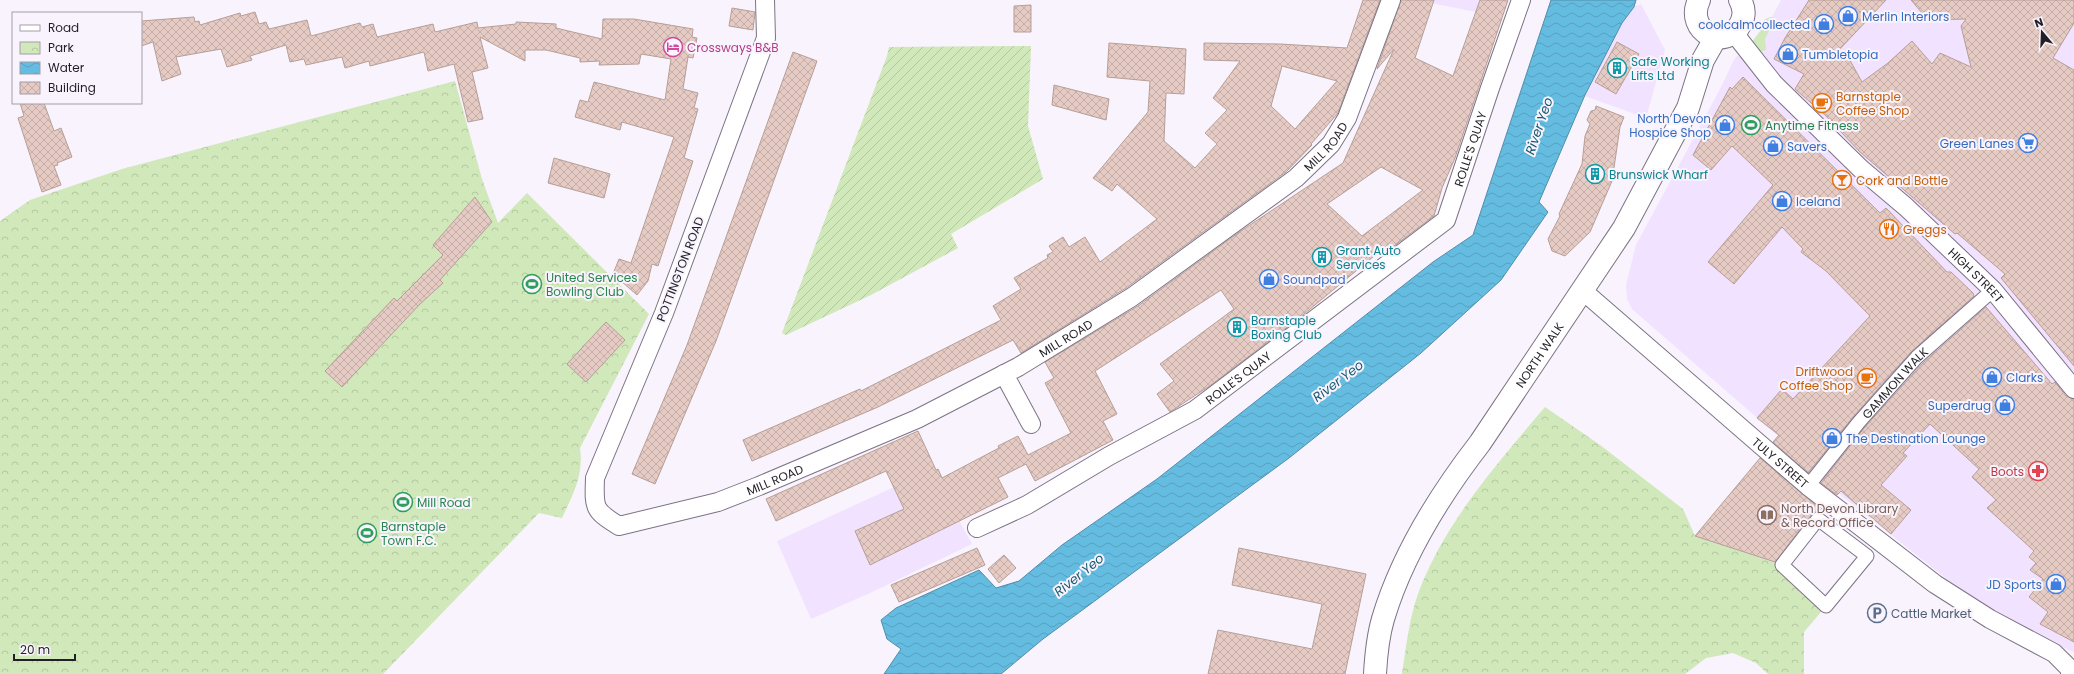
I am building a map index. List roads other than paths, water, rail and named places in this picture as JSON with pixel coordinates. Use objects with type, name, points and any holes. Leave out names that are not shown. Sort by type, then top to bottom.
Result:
[{"type":"street","name":"POTTINGTON ROAD","points":[[619,526],[602,515],[594,503],[595,478],[664,313],[766,38],[765,0]]},
{"type":"street","name":"MILL ROAD","points":[[619,526],[718,502],[917,419],[1004,374],[1132,297],[1296,178],[1325,152],[1336,138],[1347,118],[1391,0]]},
{"type":"street","name":"ROLLE'S QUAY","points":[[977,528],[1027,505],[1109,456],[1195,410],[1446,220],[1521,0]]},
{"type":"street","name":"NORTH WALK","points":[[1375,674],[1382,620],[1418,535],[1456,474],[1480,443],[1624,228],[1688,108],[1703,60],[1725,35],[1743,20],[1742,2]]},
{"type":"street","points":[[1692,5],[1698,26],[1704,32],[1725,35]]},
{"type":"street","name":"HIGH STREET","points":[[1725,35],[1861,169],[1906,207],[1993,290],[2074,389]]},
{"type":"street","name":"TULY STREET","points":[[1582,290],[1808,486],[1935,584],[1990,619],[2054,653],[2072,670]]},
{"type":"street","name":"GAMMON WALK","points":[[1808,486],[1859,422],[1917,357],[1993,290]]},
{"type":"street","points":[[1004,374],[1031,424]]},
{"type":"street","points":[[1818,519],[1867,556],[1826,606],[1782,564],[1818,519]]},
{"type":"water","name":"River Yeo","points":[[1551,0],[1636,0],[1634,7],[1622,23],[1585,95],[1539,202],[1548,212],[1501,280],[1421,353],[1289,458],[1043,639],[1001,674],[884,674],[901,649],[887,639],[881,620],[896,608],[979,570],[996,588],[1019,581],[1062,545],[1157,479],[1433,262],[1473,235]]},
{"type":"place","name":"Merlin Interiors","points":[[1848,16]]},
{"type":"place","name":"coolcalmcollected","points":[[1824,24]]},
{"type":"place","name":"Crossways B&B","points":[[673,47]]},
{"type":"place","name":"Tumbletopia","points":[[1788,54]]},
{"type":"place","name":"Safe Working Lifts Ltd","points":[[1617,68]]},
{"type":"place","name":"Barnstaple Coffee Shop","points":[[1822,103]]},
{"type":"place","name":"North Devon Hospice Shop","points":[[1725,125]]},
{"type":"place","name":"Anytime Fitness","points":[[1751,125]]},
{"type":"place","name":"Green Lanes","points":[[2028,143]]},
{"type":"place","name":"Savers","points":[[1773,146]]},
{"type":"place","name":"Brunswick Wharf","points":[[1595,174]]},
{"type":"place","name":"Cork and Bottle","points":[[1842,180]]},
{"type":"place","name":"Iceland","points":[[1782,201]]},
{"type":"place","name":"Greggs","points":[[1889,229]]},
{"type":"place","name":"Grant Auto Services","points":[[1322,257]]},
{"type":"place","name":"Soundpad","points":[[1269,279]]},
{"type":"place","name":"United Services Bowling Club","points":[[532,284]]},
{"type":"place","name":"Barnstaple Boxing Club","points":[[1237,327]]},
{"type":"place","name":"Clarks","points":[[1992,377]]},
{"type":"place","name":"Driftwood Coffee Shop","points":[[1867,378]]},
{"type":"place","name":"Superdrug","points":[[2005,405]]},
{"type":"place","name":"The Destination Lounge","points":[[1832,438]]},
{"type":"place","name":"Boots","points":[[2038,471]]},
{"type":"place","name":"Mill Road","points":[[403,502]]},
{"type":"place","name":"North Devon Library & Record Office","points":[[1767,515]]},
{"type":"place","name":"Barnstaple Town F.C.","points":[[367,533]]},
{"type":"place","name":"JD Sports","points":[[2056,584]]},
{"type":"place","name":"Cattle Market","points":[[1877,613]]}]
